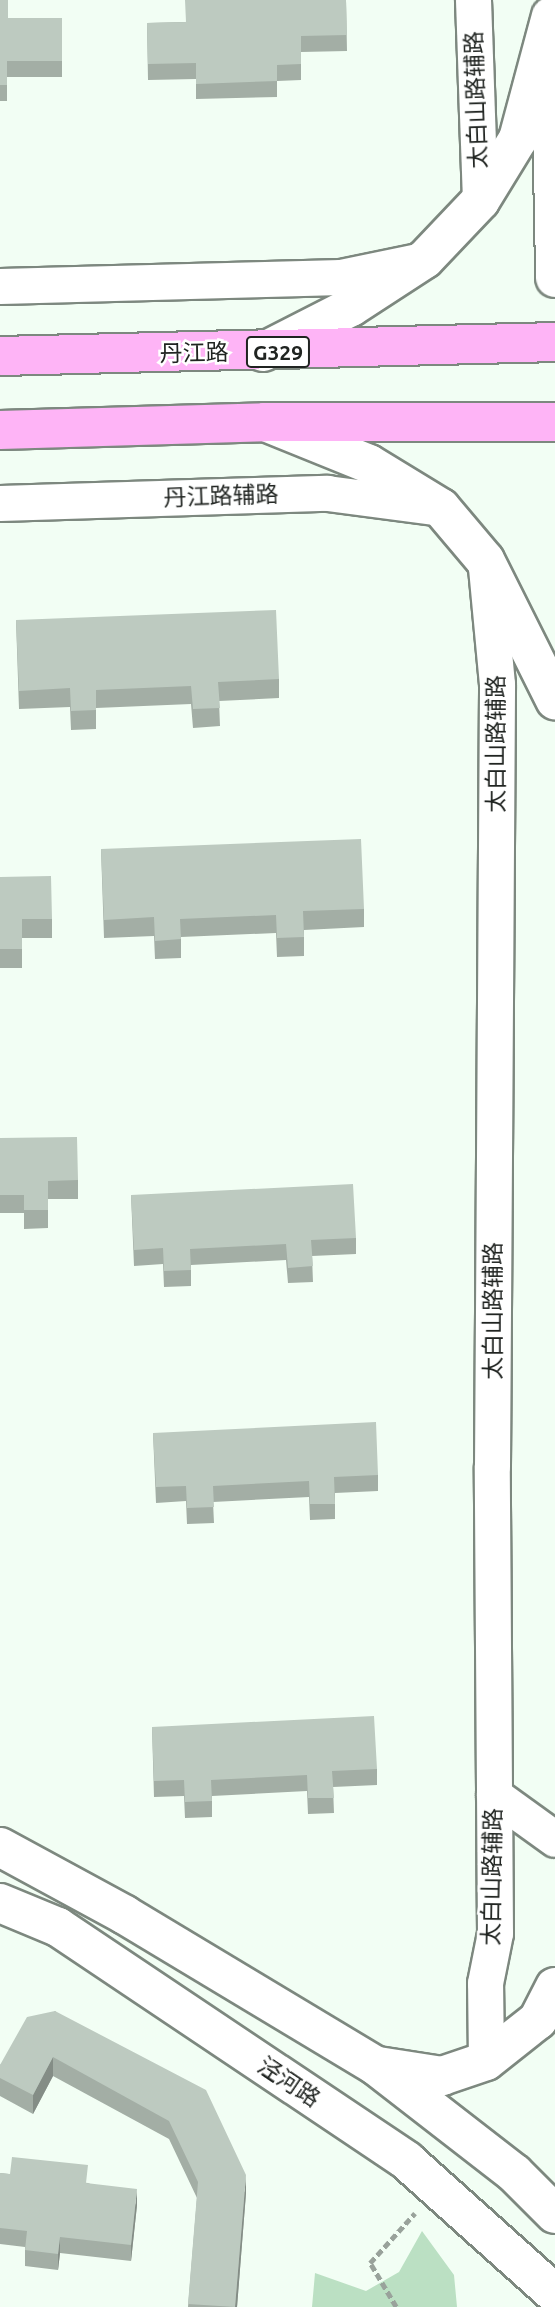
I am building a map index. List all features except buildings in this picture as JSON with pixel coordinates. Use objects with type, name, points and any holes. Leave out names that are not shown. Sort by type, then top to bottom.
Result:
[{"type":"highway","name":"丹江路","points":[[0,356],[262,352],[555,342]]},
{"type":"highway","points":[[0,430],[265,422],[555,422]]},
{"type":"street","name":"太白山路辅路","points":[[473,0],[480,201]]},
{"type":"street","points":[[262,352],[351,307],[425,259],[480,201],[518,139],[550,8]]},
{"type":"street","points":[[550,8],[555,278]]},
{"type":"street","points":[[0,286],[341,277],[425,259]]},
{"type":"street","points":[[265,422],[369,464],[441,508],[485,560],[555,700]]},
{"type":"street","name":"丹江路辅路","points":[[0,502],[327,493],[441,508]]},
{"type":"street","name":"太白山路辅路","points":[[485,560],[497,684],[495,1933],[485,1983],[486,2061]]},
{"type":"street","points":[[494,1796],[555,1839]]},
{"type":"street","points":[[0,1847],[125,1915],[376,2066],[514,2173],[555,2214]]},
{"type":"street","name":"泾河路","points":[[0,1903],[58,1927],[407,2161],[555,2294]]},
{"type":"street","points":[[376,2066],[442,2076],[486,2061],[538,2020],[555,1987]]},
{"type":"path","points":[[396,2307],[370,2263],[416,2212],[427,2221]]},
{"type":"green space","points":[[422,2231],[454,2275],[457,2307],[312,2307],[315,2273],[366,2291],[399,2272]]}]
